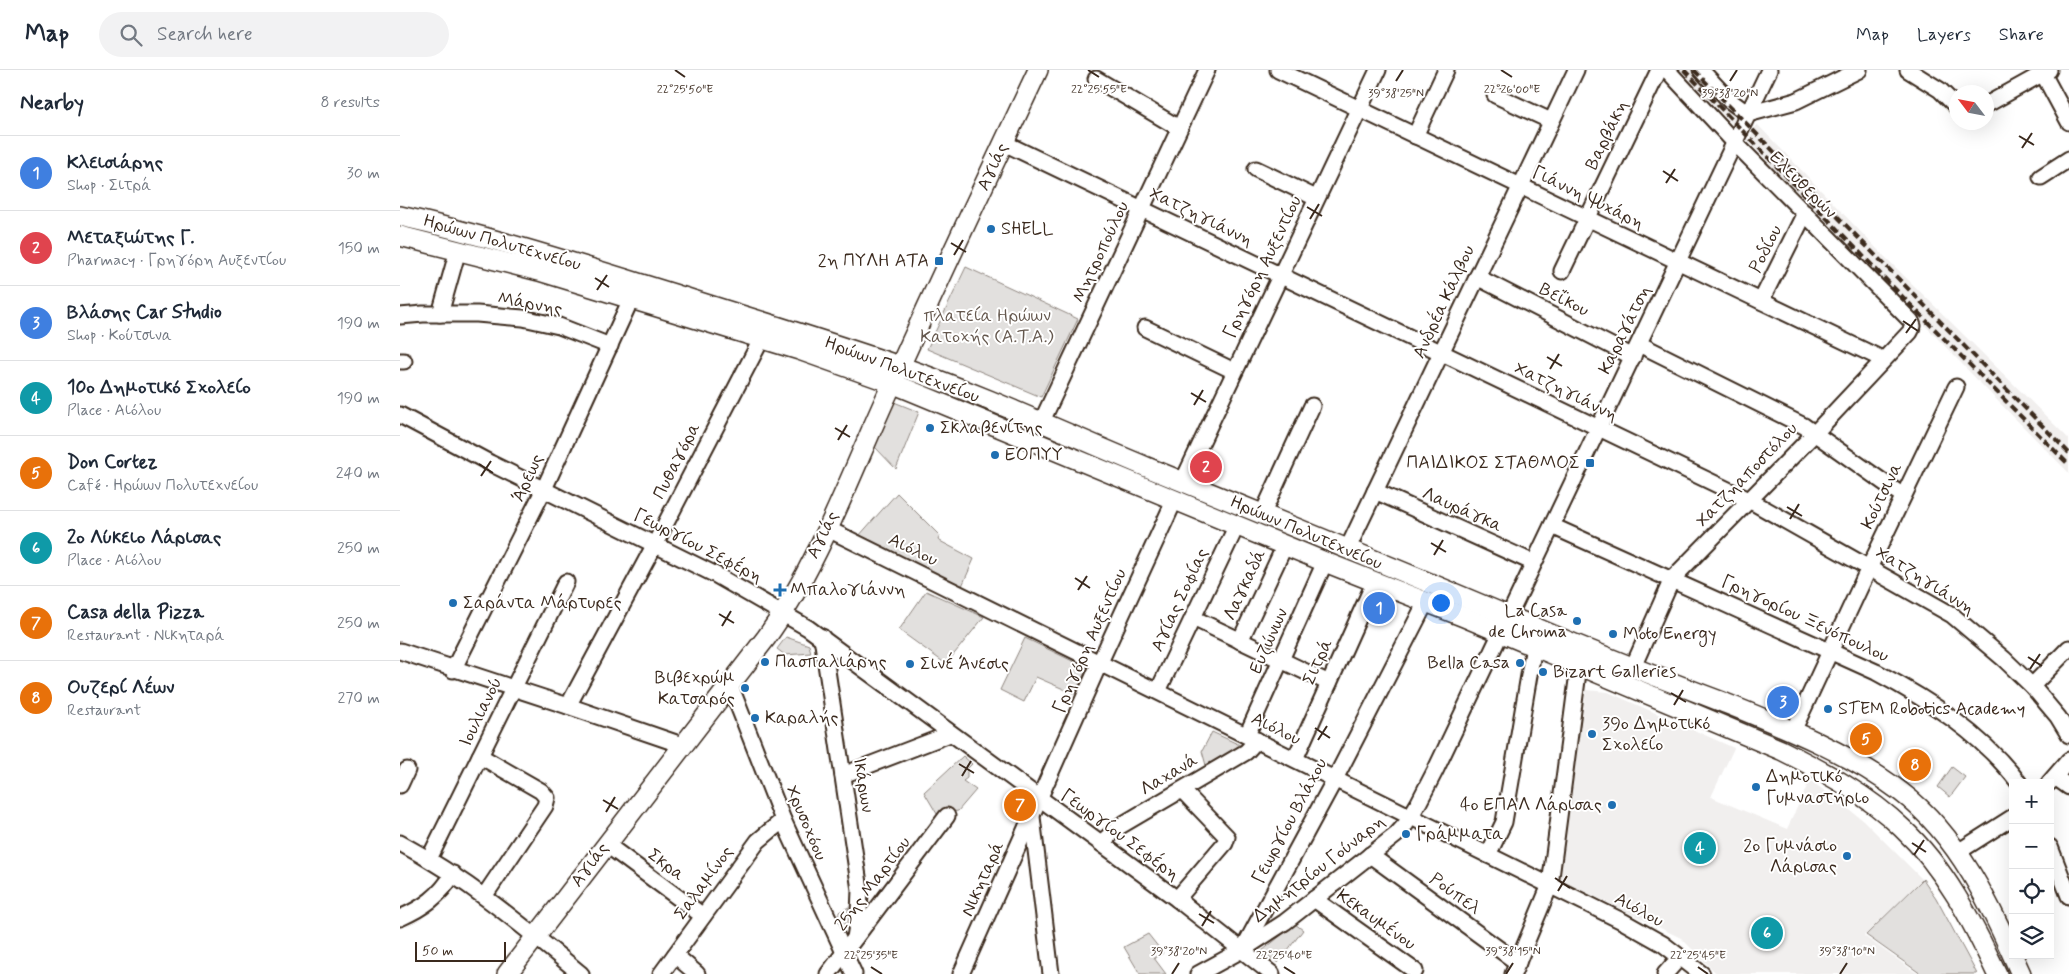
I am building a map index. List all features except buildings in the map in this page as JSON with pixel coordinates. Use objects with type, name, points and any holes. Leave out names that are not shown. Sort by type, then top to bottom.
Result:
[{"type":"main road","name":"Αγιάς","points":[[507,974],[730,685],[783,613],[828,528],[896,374],[1038,70]]},
{"type":"main road","name":"Ηρώων Πολυτεχνείου","points":[[400,216],[517,245],[1041,423],[1347,550],[1505,624],[1534,646],[1781,750],[1822,771],[1873,804],[1907,832],[1937,868],[1967,915],[1996,974]]},
{"type":"main road","name":"Ηρώων Πολυτεχνείου","points":[[400,236],[504,261],[762,338],[896,374],[1175,499],[1325,562],[1426,602],[1505,624],[1633,667],[1793,731],[1836,752],[1897,789],[1924,812],[1958,852],[1986,899],[2021,974]]},
{"type":"street","name":"Μητροπούλου","points":[[1041,423],[1207,70]]},
{"type":"street","name":"Γρηγόρη Αυξεντίου","points":[[1183,481],[1279,275],[1378,70]]},
{"type":"street","points":[[1415,136],[1446,70]]},
{"type":"street","name":"Ανδρέα Κάλβου","points":[[1347,550],[1576,70]]},
{"type":"street","name":"Βαρβάκη","points":[[1562,271],[1659,70]]},
{"type":"street","name":"Ελευθερών","points":[[1667,70],[1735,143],[1911,321],[1913,326]]},
{"type":"street","points":[[1701,70],[1729,100],[1748,114],[1796,102],[1859,70]]},
{"type":"street","name":"Καραγάτση","points":[[1505,624],[1769,70]]},
{"type":"street","points":[[1908,70],[1940,90],[1949,99]]},
{"type":"street","points":[[1994,100],[2044,71],[2069,122]]},
{"type":"street","name":"Γιάννη Ψυχάρη","points":[[1287,72],[1359,109],[1882,359]]},
{"type":"street","points":[[1096,79],[1179,128]]},
{"type":"street","points":[[1494,95],[1551,121]]},
{"type":"street","name":"Χατζηγιάννη","points":[[1004,143],[1749,500],[1952,615],[2004,659],[2032,686],[2058,717],[2069,735]]},
{"type":"street","points":[[2041,176],[2069,160]]},
{"type":"street","points":[[1256,169],[1316,198]]},
{"type":"street","name":"Ροδίου","points":[[1761,301],[1805,213]]},
{"type":"street","points":[[440,314],[458,250]]},
{"type":"street","name":"Βεΐκου","points":[[1477,277],[1815,433],[1903,496]]},
{"type":"street","name":"Άρεως","points":[[453,670],[544,489],[631,299]]},
{"type":"street","name":"Μάρνης","points":[[400,316],[440,314],[503,315],[538,320],[610,346]]},
{"type":"street","name":"Χατζηαποστόλου","points":[[1633,667],[1672,579],[1815,433],[1882,359],[1910,332],[1913,326]]},
{"type":"street","points":[[1145,328],[1234,371]]},
{"type":"street","name":"Πυθαγόρα","points":[[568,706],[656,544],[762,338]]},
{"type":"street","name":"Κούτσινα","points":[[1793,731],[1956,387]]},
{"type":"street","points":[[1262,515],[1312,406]]},
{"type":"street","name":"Γεωργίου Σεφέρη","points":[[401,421],[656,544],[724,579],[822,637],[950,734],[1177,899],[1269,973]]},
{"type":"street","name":"Λαυράγκα","points":[[1375,491],[1534,563]]},
{"type":"street","name":"Γρηγόρη Αυξεντίου","points":[[1040,799],[1100,662],[1175,499]]},
{"type":"street","name":"Αγίας Σοφίας","points":[[1158,692],[1237,525]]},
{"type":"street","name":"Γρηγορίου Ξενόπουλου","points":[[1552,526],[1831,651],[1885,676],[1920,695],[1944,712],[1991,752],[2015,779]]},
{"type":"street","name":"Αιόλου","points":[[828,528],[1624,922],[1651,937],[1702,974]]},
{"type":"street","name":"Λαγκαδά","points":[[1240,641],[1285,545]]},
{"type":"street","name":"Ευζώνων","points":[[1252,738],[1281,660],[1325,562]]},
{"type":"street","name":"Σιτρά","points":[[1295,759],[1375,581]]},
{"type":"street","name":"Ιουλιανού","points":[[429,859],[566,582]]},
{"type":"street","name":"Γεωργίου Βλάχου","points":[[1242,950],[1335,778],[1426,602]]},
{"type":"street","points":[[1193,618],[1329,683]]},
{"type":"street","name":"Δημητρίου Γούναρη","points":[[1198,974],[1242,950],[1285,922],[1396,835],[1426,789],[1505,624]]},
{"type":"street","name":"Ικάρων","points":[[822,637],[860,890],[860,913],[855,938]]},
{"type":"street","points":[[1488,855],[1504,822],[1534,646]]},
{"type":"street","points":[[2032,686],[2069,648]]},
{"type":"street","points":[[400,651],[682,745]]},
{"type":"street","points":[[1515,968],[1550,885],[1579,665]]},
{"type":"street","name":"Χρυσοχόου","points":[[730,685],[783,820],[854,974]]},
{"type":"street","points":[[843,775],[950,734]]},
{"type":"street","name":"Λαχανά","points":[[1101,843],[1120,826],[1246,752],[1252,738]]},
{"type":"street","points":[[480,756],[541,791],[547,798],[545,806],[484,896]]},
{"type":"street","points":[[2053,779],[2069,760]]},
{"type":"street","points":[[400,785],[407,770]]},
{"type":"street","points":[[2054,781],[2069,787]]},
{"type":"street","points":[[1177,899],[1225,843],[1227,837],[1182,790]]},
{"type":"street","name":"Νικηταρά","points":[[961,974],[1040,799]]},
{"type":"street","name":"25ης Μαρτίου","points":[[828,974],[947,816]]},
{"type":"street","points":[[1032,817],[1051,974]]},
{"type":"street","name":"Σαλαμίνος","points":[[662,974],[758,841],[783,820]]},
{"type":"street","points":[[1958,852],[2009,820]]},
{"type":"street","points":[[400,843],[453,874],[484,896],[581,974]]},
{"type":"street","name":"Σκρα","points":[[606,844],[703,916]]},
{"type":"street","name":"Ρούπελ","points":[[1370,856],[1515,968]]},
{"type":"street","points":[[2054,857],[2069,896]]},
{"type":"street","points":[[400,918],[430,902],[453,874]]},
{"type":"street","name":"Κεκαυμένου","points":[[1314,899],[1415,971]]},
{"type":"street","points":[[675,955],[697,974]]},
{"type":"street","points":[[1665,974],[1680,957]]},
{"type":"shaded area","points":[[1680,70],[1705,70],[1745,112],[1736,128]]},
{"type":"shaded area","points":[[1757,124],[1880,252],[2069,439],[2069,473],[1748,141]]},
{"type":"shaded area","points":[[1586,690],[1608,692],[1734,748],[1711,797],[1787,829],[1810,780],[1863,820],[1922,879],[1864,936],[1918,974],[1717,974],[1681,938],[1559,879]]},
{"type":"green space","name":"πλατεία Ηρώων Κατοχής (Α.Τ.Α.)","points":[[966,267],[1078,319],[1041,397],[927,349]]},
{"type":"green space","points":[[894,402],[919,412],[896,469],[875,447]]},
{"type":"green space","points":[[897,493],[940,536],[938,540],[974,559],[962,586],[858,537]]},
{"type":"green space","points":[[926,591],[984,617],[946,664],[899,630]]},
{"type":"green space","points":[[786,637],[809,645],[811,653],[785,655],[777,649]]},
{"type":"green space","points":[[1025,638],[1087,668],[1075,694],[1036,677],[1024,702],[1000,690]]},
{"type":"green space","points":[[1212,732],[1242,746],[1207,769],[1202,751]]},
{"type":"green space","points":[[963,756],[972,764],[967,769],[967,778],[963,781],[976,790],[958,811],[937,814],[924,792]]},
{"type":"green space","points":[[1952,767],[1965,777],[1950,797],[1938,787]]},
{"type":"green space","points":[[1923,879],[1936,898],[1977,974],[1921,974],[1866,935]]},
{"type":"green space","points":[[849,907],[845,926],[841,929],[837,922],[839,912]]},
{"type":"green space","points":[[1295,924],[1303,930],[1278,963],[1262,951]]},
{"type":"green space","points":[[1148,934],[1163,953],[1154,958],[1166,974],[1140,974],[1124,947]]},
{"type":"railway","points":[[1684,70],[1893,287],[2069,465]]},
{"type":"railway","points":[[1694,70],[2069,453]]},
{"type":"place","name":"SHELL","points":[[991,229]]},
{"type":"place","name":"2η ΠΥΛΗ ΑΤΑ","points":[[939,261]]},
{"type":"place","name":"Σκλαβενίτης","points":[[930,428]]},
{"type":"place","name":"ΕΟΠΥΥ","points":[[995,455]]},
{"type":"place","name":"ΠΑΙΔΙΚΟΣ ΣΤΑΘΜΟΣ","points":[[1590,463]]},
{"type":"place","name":"Μεταξιώτης Γ.","points":[[1206,467]]},
{"type":"place","name":"Μπαλογιάννη","points":[[780,590]]},
{"type":"place","name":"Σαράντα Μάρτυρες","points":[[453,603]]},
{"type":"place","name":"Κλεισιάρης","points":[[1379,608]]},
{"type":"place","name":"La Casa de Chroma","points":[[1577,621]]},
{"type":"place","name":"Moto Energy","points":[[1613,634]]},
{"type":"place","name":"Πασπαλιάρης","points":[[765,662]]},
{"type":"place","name":"Bella Casa","points":[[1520,663]]},
{"type":"place","name":"Σινέ Άνεσις","points":[[910,664]]},
{"type":"place","name":"Bizart Galleries","points":[[1543,672]]},
{"type":"place","name":"Βιβεχρώμ Κατσαρός","points":[[745,688]]},
{"type":"place","name":"Βλάσης Car Studio","points":[[1783,702]]},
{"type":"place","name":"STEM Robotics Academy","points":[[1828,709]]},
{"type":"place","name":"Καραλής","points":[[755,718]]},
{"type":"place","name":"39ο Δημοτικό Σχολείο","points":[[1592,734]]},
{"type":"place","name":"Don Cortez","points":[[1866,739]]},
{"type":"place","name":"Ουζερί Λέων","points":[[1915,765]]},
{"type":"place","name":"Δημοτικό Γυμναστήριο","points":[[1756,787]]},
{"type":"place","name":"Casa della Pizza","points":[[1020,805]]},
{"type":"place","name":"4ο ΕΠΑΛ Λάρισας","points":[[1612,805]]},
{"type":"place","name":"Γράμματα","points":[[1406,834]]},
{"type":"place","name":"10ο Δημοτικό Σχολείο","points":[[1700,848]]},
{"type":"place","name":"2ο Γυμνάσιο Λάρισας","points":[[1847,856]]},
{"type":"place","name":"2ο Λύκειο Λάρισας","points":[[1767,933]]}]
